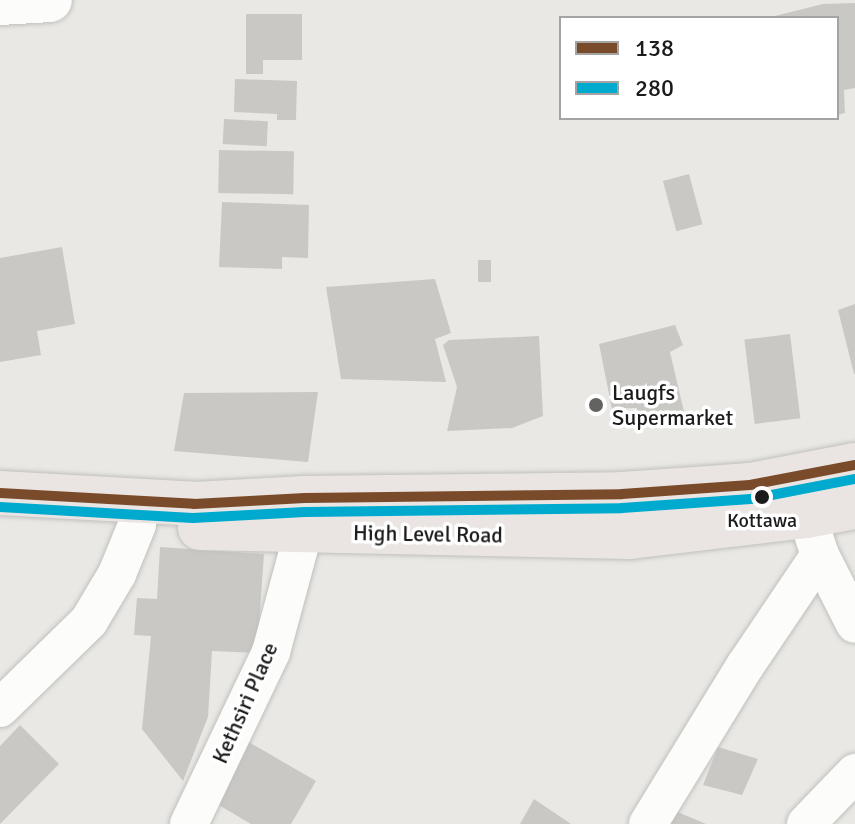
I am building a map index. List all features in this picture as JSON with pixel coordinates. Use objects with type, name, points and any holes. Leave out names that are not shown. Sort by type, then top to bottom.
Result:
[{"type":"highway","name":"High Level Road","points":[[0,493],[194,504],[305,498],[622,494],[750,485],[855,465]]},
{"type":"highway","name":"High Level Road","points":[[0,518],[303,533],[813,536],[855,507]]},
{"type":"street","points":[[0,3],[50,0]]},
{"type":"street","points":[[0,708],[89,621],[117,574],[137,525]]},
{"type":"street","name":"Kethsiri Place","points":[[189,824],[271,652],[303,533]]},
{"type":"street","points":[[813,536],[855,624]]},
{"type":"street","points":[[648,824],[745,666],[813,536]]},
{"type":"street","points":[[806,824],[855,773]]},
{"type":"building","points":[[855,3],[855,88],[844,90],[845,113],[839,114],[839,16],[775,16],[823,4]]},
{"type":"building","points":[[246,14],[302,14],[302,60],[263,60],[263,74],[246,74]]},
{"type":"building","points":[[235,79],[297,81],[296,120],[277,120],[277,114],[234,112]]},
{"type":"building","points":[[224,119],[268,121],[267,146],[223,144]]},
{"type":"building","points":[[219,150],[294,151],[293,194],[218,193]]},
{"type":"building","points":[[689,174],[702,224],[676,231],[663,181]]},
{"type":"building","points":[[222,202],[309,205],[308,258],[282,257],[282,269],[219,267]]},
{"type":"building","points":[[62,247],[75,324],[37,331],[41,355],[0,362],[0,258]]},
{"type":"building","points":[[478,260],[491,260],[491,282],[478,282]]},
{"type":"building","points":[[435,279],[451,333],[435,339],[446,382],[341,379],[326,287]]},
{"type":"building","points":[[855,304],[855,374],[854,374],[838,310]]},
{"type":"building","points":[[675,325],[683,345],[670,352],[685,416],[638,427],[636,408],[612,409],[599,344]]},
{"type":"building","points":[[790,334],[800,418],[755,424],[744,340]]},
{"type":"building","points":[[539,336],[543,416],[512,428],[447,431],[457,387],[443,345],[449,340]]},
{"type":"building","points":[[318,392],[308,462],[174,451],[184,393]]},
{"type":"building","points":[[160,547],[264,554],[257,653],[212,651],[208,717],[183,781],[142,729],[151,636],[134,635],[137,598],[157,599]]},
{"type":"building","points":[[20,725],[59,764],[0,824],[0,746]]},
{"type":"building","points":[[247,741],[316,781],[291,824],[251,824],[212,801]]},
{"type":"building","points":[[718,747],[758,759],[742,795],[703,785]]},
{"type":"building","points":[[534,799],[571,824],[520,824]]},
{"type":"building","points":[[673,810],[706,824],[664,824]]},
{"type":"transit line","name":"138","points":[[0,493],[194,504],[305,498],[622,494],[750,485],[855,465]]},
{"type":"transit line","name":"280","points":[[0,507],[193,518],[305,512],[622,508],[751,499],[855,479]]},
{"type":"place","name":"Laugfs Supermarket","points":[[596,405]]},
{"type":"place","name":"Kottawa","points":[[762,497]]}]
